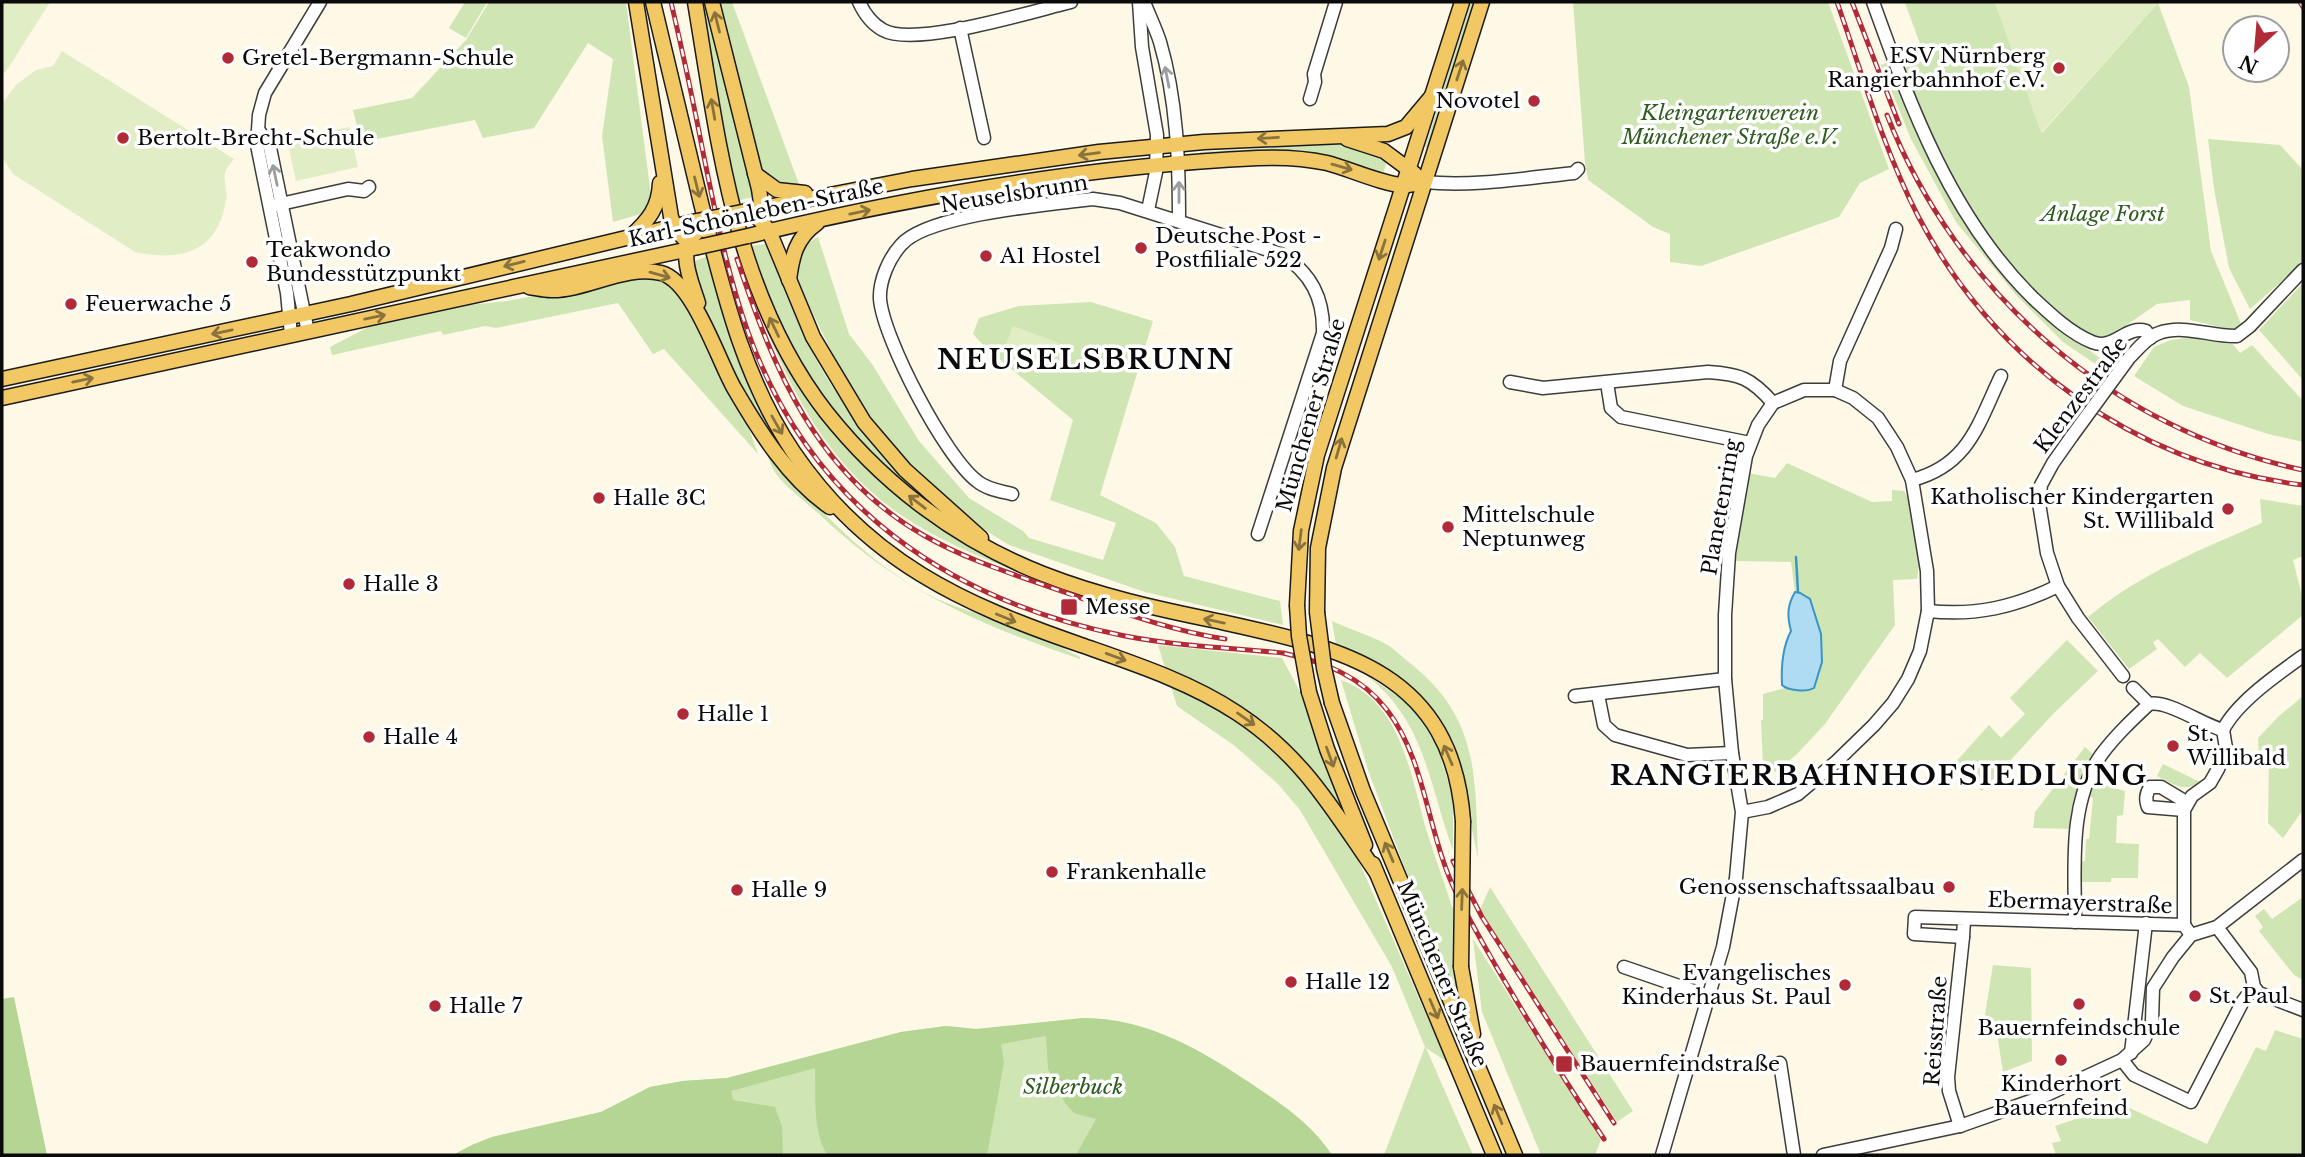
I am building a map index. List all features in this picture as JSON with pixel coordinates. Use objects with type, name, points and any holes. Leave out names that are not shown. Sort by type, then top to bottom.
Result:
[{"type":"main road","points":[[636,2],[661,167],[674,226],[694,246]]},
{"type":"main road","points":[[653,2],[716,264],[746,361],[772,417],[794,453],[851,521]]},
{"type":"main road","points":[[695,2],[723,169],[741,242],[766,310],[787,352],[825,409],[877,468],[940,519],[995,552],[1045,574],[1151,607],[1297,639],[1345,654],[1369,666],[1409,696],[1437,731],[1454,768],[1460,793],[1463,821],[1461,967],[1482,1073]]},
{"type":"main road","points":[[712,2],[760,193],[752,212],[753,224],[747,232]]},
{"type":"main road","name":"Münchener Straße","points":[[1462,2],[1313,469],[1301,531],[1297,605],[1299,636],[1309,692],[1331,760],[1494,1155]]},
{"type":"main road","name":"Münchener Straße","points":[[1482,2],[1334,468],[1318,548],[1317,612],[1324,668],[1332,703],[1363,791],[1515,1155]]},
{"type":"main road","name":"Karl-Schönleben-Straße","points":[[2,379],[289,317],[674,226],[702,223],[828,194],[1020,163],[1157,146],[1382,134],[1402,130],[1432,96]]},
{"type":"main road","name":"Karl-Schönleben-Straße","points":[[1336,136],[1377,147],[1424,182]]},
{"type":"main road","name":"Karl-Schönleben-Straße","points":[[2,398],[729,240],[747,232],[769,231],[1017,183],[1156,166],[1258,158],[1301,159],[1326,163],[1403,186],[1424,182]]},
{"type":"main road","points":[[631,237],[657,207],[661,167]]},
{"type":"main road","points":[[755,174],[777,190],[828,194]]},
{"type":"main road","points":[[752,212],[769,231],[819,349],[853,406],[876,438],[922,487],[967,524],[995,552]]},
{"type":"main road","points":[[789,282],[792,258],[797,245],[820,221]]},
{"type":"main road","points":[[702,223],[686,264],[703,323]]},
{"type":"main road","points":[[521,285],[552,290],[631,273],[659,272],[669,277],[683,288],[733,386],[773,447],[812,495],[851,521],[908,567],[960,598],[1150,670],[1199,691],[1237,713],[1277,743],[1309,775],[1376,872]]},
{"type":"street","points":[[308,332],[306,313],[257,145],[259,116],[265,93],[320,2]]},
{"type":"street","points":[[859,2],[871,22],[892,34],[904,35],[938,33],[1071,2]]},
{"type":"street","points":[[1142,2],[1160,42],[1178,144],[1179,220]]},
{"type":"street","points":[[1142,2],[1142,47],[1157,146],[1148,211]]},
{"type":"street","points":[[1310,99],[1315,82],[1314,74],[1336,2]]},
{"type":"street","points":[[1873,2],[1919,127],[1981,238],[2003,265],[2046,310],[2091,342],[2109,344],[2130,332],[2142,329],[2147,331],[2150,338]]},
{"type":"street","points":[[960,28],[984,138]]},
{"type":"street","points":[[1424,182],[1446,184],[1499,180],[1574,173],[1578,169]]},
{"type":"street","points":[[275,205],[348,189],[364,191],[369,187]]},
{"type":"street","name":"Neuselsbrunn","points":[[1012,494],[977,482],[934,425],[906,373],[884,317],[880,299],[881,284],[891,259],[901,244],[929,227],[966,218],[1093,199],[1120,203],[1281,254],[1303,270],[1321,301],[1322,333],[1258,534]]},
{"type":"street","points":[[275,205],[288,293],[291,335]]},
{"type":"street","points":[[1835,390],[1840,361],[1891,248],[1896,229]]},
{"type":"street","name":"Klenzestraße","points":[[2123,676],[2078,618],[2058,586],[2047,553],[2039,503],[2045,476],[2129,358],[2150,338],[2159,332],[2176,331],[2237,336],[2250,326],[2303,270]]},
{"type":"street","points":[[1510,382],[1543,388],[1708,372],[1734,374],[1751,381],[1773,403],[1804,390],[1835,390],[1853,398],[1878,418],[1897,447],[1912,480],[1927,571],[1928,611],[1920,651],[1893,704],[1874,725],[1798,794],[1769,807],[1742,812]]},
{"type":"street","points":[[1912,480],[1944,468],[1958,457],[1972,438],[2001,376]]},
{"type":"street","points":[[1607,383],[1611,408],[1620,417],[1750,443]]},
{"type":"street","name":"Planetenring","points":[[1662,1155],[1723,947],[1732,907],[1742,812],[1732,753],[1726,679],[1726,576],[1750,443],[1773,403]]},
{"type":"street","points":[[1928,611],[1955,614],[2003,608],[2025,602],[2058,586]]},
{"type":"street","points":[[1823,1155],[1959,1126],[2042,1097],[2126,1056],[2144,1040],[2152,1022],[2153,988],[2187,930],[2185,806],[2210,783],[2218,769],[2226,748],[2223,730],[2228,722],[2252,697],[2303,656]]},
{"type":"street","points":[[1575,696],[1726,679]]},
{"type":"street","points":[[2133,688],[2150,704]]},
{"type":"street","points":[[1598,695],[1604,725],[1615,735],[1687,755],[1732,753]]},
{"type":"street","points":[[2075,922],[2078,811],[2089,776],[2101,756],[2121,731],[2150,704],[2160,704],[2223,730]]},
{"type":"street","points":[[2187,930],[2217,927],[2303,860]]},
{"type":"street","name":"Ebermayerstraße","points":[[1963,937],[1914,934],[1915,917],[2146,923],[2187,930]]},
{"type":"street","name":"Reisstraße","points":[[1959,1126],[1948,1091],[1948,1077],[1964,920]]},
{"type":"street","points":[[2146,923],[2126,1056],[2134,1075],[2191,1102],[2243,1001],[2254,987]]},
{"type":"street","points":[[2217,927],[2251,972],[2254,987],[2259,993],[2303,1010]]},
{"type":"street","points":[[1624,967],[1708,996]]},
{"type":"street","points":[[1780,1063],[1794,1155]]},
{"type":"green space","points":[[2,2],[50,2],[5,73],[2,71]]},
{"type":"green space","points":[[465,2],[487,2],[466,38],[449,28]]},
{"type":"green space","points":[[489,2],[626,2],[651,196],[644,213],[613,222],[602,136],[613,59],[588,43],[534,128],[483,138],[475,120],[361,142],[353,110],[412,98],[466,40]]},
{"type":"green space","points":[[701,2],[732,2],[800,187],[778,184],[761,167],[757,196],[736,201]]},
{"type":"green space","points":[[1471,2],[1476,2],[1430,149],[1425,147]]},
{"type":"green space","name":"Kleingartenverein Münchener Straße e.V.","points":[[1573,2],[1828,2],[1889,169],[1860,183],[1839,217],[1701,266],[1670,262],[1670,234],[1653,227],[1588,180]]},
{"type":"green space","name":"Anlage Forst","points":[[1995,2],[2042,133],[2158,3],[2189,87],[2211,251],[2242,326],[2233,330],[2190,320],[2190,300],[2157,304],[2105,340],[2076,328],[2049,307],[1987,238],[1923,126],[1900,69],[1926,60],[1905,3]]},
{"type":"green space","name":"ESV Nürnberg Rangierbahnhof e.V.","points":[[1995,2],[2157,2],[2158,3],[2041,133]]},
{"type":"green space","name":"Bertolt-Brecht-Schule","points":[[62,51],[234,159],[225,173],[226,197],[222,218],[206,242],[182,254],[152,255],[135,252],[13,174],[2,157],[2,104],[16,85],[36,70],[53,66]]},
{"type":"green space","points":[[1889,62],[1932,162],[1966,221],[2077,341],[2108,364],[2104,370],[2063,342],[2016,295],[1956,222],[1911,139],[1881,65]]},
{"type":"green space","points":[[349,127],[358,167],[296,181],[287,140]]},
{"type":"green space","points":[[2208,139],[2280,145],[2303,170],[2303,263],[2250,309],[2229,268],[2214,189]]},
{"type":"green space","points":[[1353,145],[1388,158],[1383,174],[1201,157],[1200,152]]},
{"type":"green space","points":[[818,237],[849,334],[872,364],[919,441],[969,498],[1023,531],[1029,538],[1103,560],[1116,523],[1050,500],[1073,420],[986,348],[973,334],[979,318],[1019,306],[1091,302],[1153,321],[1100,495],[1156,523],[1175,547],[1184,576],[1280,601],[1283,625],[1145,592],[1009,545],[958,513],[891,450],[856,401],[797,276],[795,259],[803,246]]},
{"type":"green space","points":[[765,244],[811,350],[835,390],[872,437],[950,519],[899,480],[871,454],[814,383],[784,331],[750,246]]},
{"type":"green space","points":[[708,256],[805,480],[750,403],[723,351],[711,323],[692,262]]},
{"type":"green space","points":[[648,275],[675,284],[743,412],[758,454],[664,349],[653,354],[618,303],[496,328],[485,326],[443,335],[441,331],[332,355],[330,347],[374,324],[459,306],[507,301]]},
{"type":"green space","points":[[2303,283],[2303,380],[2259,330]]},
{"type":"green space","points":[[752,291],[777,347],[864,464],[904,501],[945,531],[1021,573],[959,547],[915,524],[873,494],[849,470],[828,444],[792,386]]},
{"type":"green space","points":[[1013,326],[1059,343],[1049,369],[1003,352]]},
{"type":"green space","points":[[2205,335],[2231,342],[2240,353],[2252,345],[2303,401],[2303,442],[2268,434],[2183,406],[2134,376],[2154,347],[2171,340]]},
{"type":"green space","points":[[764,444],[801,489],[842,531],[905,581],[879,564],[849,541],[782,481],[773,469]]},
{"type":"green space","points":[[1787,463],[1872,502],[1892,501],[1892,490],[1904,491],[1909,499],[1919,565],[1917,579],[1893,580],[1895,625],[1825,724],[1797,754],[1775,772],[1763,766],[1763,694],[1785,688],[1810,690],[1821,661],[1822,640],[1800,593],[1795,592],[1791,562],[1732,561],[1748,473],[1775,478]]},
{"type":"green space","points":[[2260,499],[2303,506],[2303,556],[2293,560],[2303,600],[2303,615],[2227,678],[2200,653],[2185,667],[2158,639],[2153,642],[2157,649],[2129,669],[2088,617],[2150,575],[2262,523]]},
{"type":"green space","points":[[921,590],[1069,651],[1080,659],[973,618]]},
{"type":"green space","points":[[1332,621],[1393,648],[1434,685],[1450,706],[1462,728],[1474,776],[1478,858],[1454,743],[1426,703],[1386,667],[1336,644]]},
{"type":"green space","points":[[2067,640],[2098,671],[2054,713],[1982,791],[1953,765],[1989,725],[2001,738],[2025,714],[2010,698]]},
{"type":"green space","points":[[1158,645],[1282,658],[1305,701],[1343,810],[1342,831],[1360,864],[1447,1062],[1426,1048],[1473,1155],[1384,1155],[1425,1047],[1392,967],[1300,810],[1278,784],[1235,746],[1177,706]]},
{"type":"green space","points":[[1361,671],[1412,706],[1438,748],[1453,798],[1453,850],[1430,775],[1412,730],[1383,690]]},
{"type":"green space","points":[[1341,680],[1361,690],[1377,705],[1400,742],[1432,848],[1452,907],[1456,909],[1455,960],[1461,1001],[1458,1002],[1428,930],[1368,770]]},
{"type":"green space","points":[[2303,696],[2303,810],[2283,838],[2268,823],[2269,760],[2259,757],[2258,738]]},
{"type":"green space","points":[[2085,747],[2095,756],[2071,829],[2033,828],[2035,812]]},
{"type":"green space","points":[[2163,764],[2200,782],[2184,787],[2168,782],[2157,776]]},
{"type":"green space","points":[[2092,782],[2125,791],[2123,815],[2117,816],[2116,843],[2139,844],[2138,878],[2111,878],[2111,882],[2082,882],[2078,879],[2079,862],[2085,861],[2086,839],[2089,839],[2093,798],[2087,795]]},
{"type":"green space","points":[[1490,887],[1633,1111],[1617,1122],[1480,910]]},
{"type":"green space","points":[[2303,897],[2303,980],[2294,975],[2259,931],[2263,927],[2255,916],[2264,909],[2272,919]]},
{"type":"green space","points":[[1473,939],[1601,1140],[1595,1155],[1541,1155],[1482,1012]]},
{"type":"green space","points":[[1993,965],[2031,968],[2032,1061],[2003,1072],[1996,1027],[1983,1027]]},
{"type":"green space","points":[[14,997],[47,1155],[2,1155],[2,999]]},
{"type":"green space","name":"Silberbuck","points":[[1083,1018],[1107,1019],[1152,1030],[1195,1049],[1288,1109],[1316,1135],[1332,1155],[453,1155],[492,1137],[601,1112],[650,1087],[683,1081],[727,1078],[901,1032],[946,1026],[976,1029]]},
{"type":"green space","name":"Silberbuck","points":[[1083,1018],[1107,1019],[1152,1030],[1195,1049],[1288,1109],[1316,1135],[1332,1155],[1076,1155],[1096,1119],[1074,1113],[1065,1103],[1048,1069],[1046,1036],[1001,1044],[1004,1063],[987,1155],[827,1155],[817,1123],[815,1068],[731,1091],[733,1100],[775,1107],[782,1127],[783,1155],[453,1155],[492,1137],[601,1112],[650,1087],[683,1081],[727,1078],[901,1032],[946,1026],[976,1029]]},
{"type":"green space","points":[[2275,1030],[2303,1039],[2303,1155],[2056,1155],[2052,1143],[2061,1141],[2055,1126],[2121,1104],[2207,1144],[2256,1047],[2266,1051]]},
{"type":"water","points":[[1795,592],[1810,599],[1821,634],[1822,662],[1814,688],[1807,690],[1793,690],[1782,685],[1783,657],[1791,631],[1788,611]]},
{"type":"waterway","points":[[1796,557],[1798,592]]},
{"type":"railway","points":[[671,2],[718,224],[741,311],[775,393],[808,448],[848,495],[893,536],[944,570],[1000,598],[1061,620],[1125,636],[1283,653],[1327,666],[1366,688],[1387,710],[1409,749],[1442,858],[1466,913],[1536,1033],[1604,1139]]},
{"type":"railway","points":[[1837,2],[1905,190],[1950,269],[1987,317],[2030,360],[2077,398],[2129,430],[2184,455],[2242,474],[2303,485]]},
{"type":"railway","points":[[1852,2],[1899,124]]},
{"type":"railway","points":[[2300,2],[2303,7]]},
{"type":"railway","points":[[1887,115],[1917,180],[1955,240],[2000,295],[2050,345],[2107,387],[2168,423],[2234,451],[2303,470]]},
{"type":"railway","points":[[737,259],[767,341],[804,417],[855,483],[887,511],[941,545],[990,566],[1140,618],[1225,639]]},
{"type":"railway","points":[[1453,861],[1482,917],[1614,1123]]},
{"type":"place","name":"Gretel-Bergmann-Schule","points":[[228,58]]},
{"type":"place","name":"ESV Nürnberg Rangierbahnhof e.V.","points":[[2059,68]]},
{"type":"place","name":"Novotel","points":[[1534,101]]},
{"type":"place","name":"Bertolt-Brecht-Schule","points":[[123,138]]},
{"type":"place","name":"Deutsche Post - Postfiliale 522","points":[[1141,248]]},
{"type":"place","name":"A1 Hostel","points":[[986,256]]},
{"type":"place","name":"Teakwondo Bundesstützpunkt","points":[[252,262]]},
{"type":"place","name":"Feuerwache 5","points":[[71,304]]},
{"type":"place","name":"Halle 3C","points":[[599,498]]},
{"type":"place","name":"Katholischer Kindergarten St. Willibald","points":[[2228,509]]},
{"type":"place","name":"Mittelschule Neptunweg","points":[[1448,527]]},
{"type":"place","name":"Halle 3","points":[[349,584]]},
{"type":"place","name":"Messe","points":[[1069,607]]},
{"type":"place","name":"Halle 1","points":[[683,714]]},
{"type":"place","name":"Halle 4","points":[[369,737]]},
{"type":"place","name":"St. Willibald","points":[[2173,746]]},
{"type":"place","name":"Frankenhalle","points":[[1052,872]]},
{"type":"place","name":"Genossenschaftssaalbau","points":[[1949,887]]},
{"type":"place","name":"Halle 9","points":[[737,890]]},
{"type":"place","name":"Halle 12","points":[[1291,982]]},
{"type":"place","name":"Evangelisches Kinderhaus St. Paul","points":[[1845,985]]},
{"type":"place","name":"St. Paul","points":[[2195,996]]},
{"type":"place","name":"Bauernfeindschule","points":[[2079,1004]]},
{"type":"place","name":"Halle 7","points":[[435,1006]]},
{"type":"place","name":"Kinderhort Bauernfeind","points":[[2061,1060]]},
{"type":"place","name":"Bauernfeindstraße","points":[[1564,1064]]},
{"type":"district","name":"NEUSELSBRUNN","points":[[1086,359]]},
{"type":"district","name":"RANGIERBAHNHOFSIEDLUNG","points":[[1879,775]]}]
